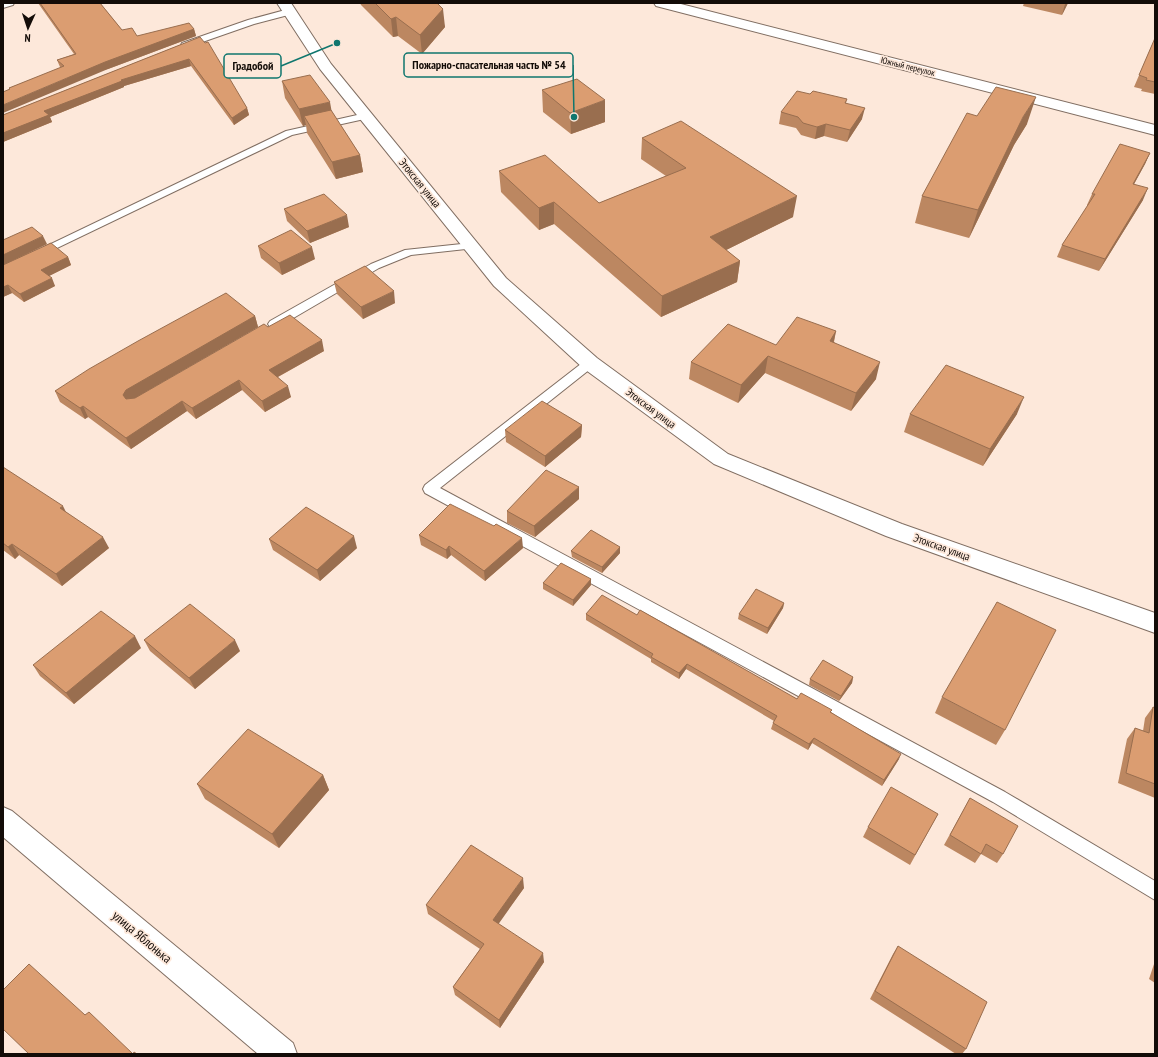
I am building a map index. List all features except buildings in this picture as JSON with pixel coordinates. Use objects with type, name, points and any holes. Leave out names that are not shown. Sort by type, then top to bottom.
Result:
[{"type":"main road","name":"Южный переулок","points":[[661,3],[1155,130]]},
{"type":"main road","name":"Этокская улица","points":[[286,7],[325,66],[500,282],[590,363],[721,459],[894,530],[1155,623]]},
{"type":"main road","name":"улица Яблонька","points":[[3,820],[282,1054]]},
{"type":"lane","points":[[3,5],[10,3]]},
{"type":"lane","points":[[180,47],[251,22],[286,7]]},
{"type":"lane","points":[[3,271],[288,133],[366,116]]},
{"type":"lane","points":[[265,330],[375,266],[409,252],[471,246]]},
{"type":"lane","points":[[590,363],[430,489],[999,797],[1155,890]]},
{"type":"place","name":"Градобой","points":[[337,43]]},
{"type":"place","name":"Пожарно-спасательная часть № 54","points":[[574,117]]}]
